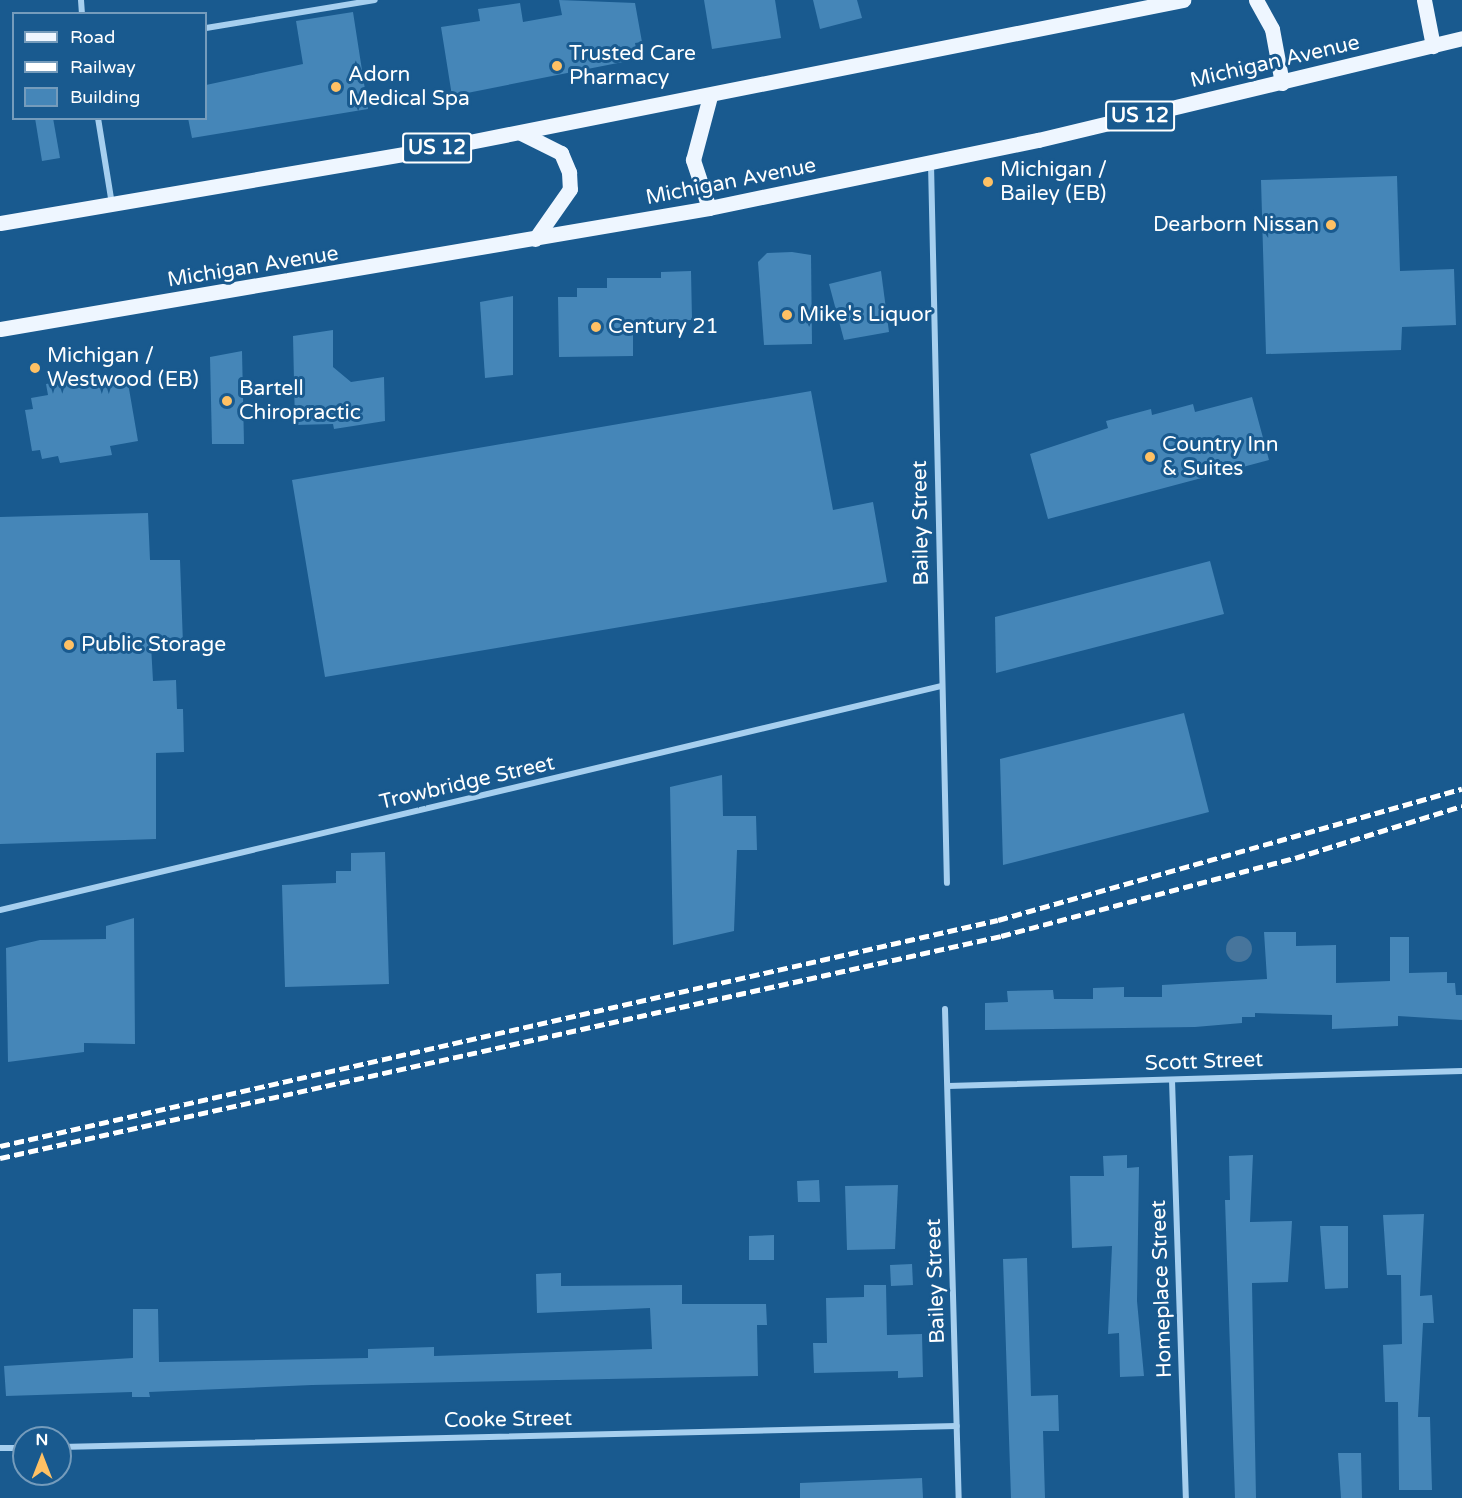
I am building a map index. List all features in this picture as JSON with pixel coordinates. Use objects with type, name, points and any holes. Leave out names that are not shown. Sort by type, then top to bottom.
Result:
[{"type":"main road","name":"US 12","points":[[0,223],[112,207],[710,96],[1183,0]]},
{"type":"main road","points":[[1256,0],[1272,29],[1282,83]]},
{"type":"main road","points":[[1424,0],[1433,46]]},
{"type":"main road","name":"Michigan Avenue","points":[[0,329],[535,240],[709,208],[930,163],[1282,83],[1462,38]]},
{"type":"main road","points":[[709,208],[693,160],[710,96]]},
{"type":"main road","points":[[519,132],[561,153],[569,172],[570,189],[535,240]]},
{"type":"street","points":[[207,28],[375,0]]},
{"type":"street","points":[[98,120],[112,207]]},
{"type":"street","name":"Bailey Street","points":[[930,163],[947,883]]},
{"type":"street","name":"Trowbridge Street","points":[[0,910],[941,686]]},
{"type":"street","name":"Bailey Street","points":[[945,1009],[959,1498]]},
{"type":"street","name":"Scott Street","points":[[948,1086],[1462,1071]]},
{"type":"street","name":"Homeplace Street","points":[[1172,1080],[1186,1498]]},
{"type":"street","name":"Cooke Street","points":[[72,1447],[957,1426]]},
{"type":"water","points":[[1239,936],[1249,939],[1252,949],[1249,959],[1239,962],[1229,959],[1226,949],[1229,939]]},
{"type":"building","points":[[559,0],[635,3],[642,42],[635,43],[638,59],[452,96],[441,27],[480,21],[478,9],[520,3],[523,22],[562,15]]},
{"type":"building","points":[[704,0],[775,0],[781,38],[712,49]]},
{"type":"building","points":[[813,0],[857,0],[862,18],[820,29]]},
{"type":"building","points":[[353,12],[368,109],[192,138],[188,120],[207,120],[207,85],[303,64],[296,21]]},
{"type":"building","points":[[35,120],[53,120],[60,158],[42,161]]},
{"type":"building","name":"Dearborn Nissan","points":[[1397,176],[1400,271],[1454,269],[1456,325],[1402,327],[1401,350],[1266,354],[1261,180]]},
{"type":"building","name":"Mike's Liquor","points":[[792,252],[811,255],[812,344],[764,345],[758,262],[767,253]]},
{"type":"building","name":"Century 21","points":[[691,271],[692,320],[633,322],[633,356],[559,357],[558,297],[577,297],[577,288],[607,288],[607,278],[661,278],[661,272]]},
{"type":"building","points":[[881,271],[889,332],[844,340],[829,284]]},
{"type":"building","points":[[513,296],[513,375],[485,378],[480,302]]},
{"type":"building","points":[[333,330],[333,367],[351,382],[384,377],[385,421],[334,429],[333,424],[295,425],[293,336]]},
{"type":"building","name":"Bartell Chiropractic","points":[[242,351],[244,444],[212,444],[210,357]]},
{"type":"building","points":[[98,375],[100,387],[128,383],[138,441],[110,446],[112,455],[60,463],[58,456],[42,459],[40,450],[32,451],[25,410],[33,409],[31,398],[48,395],[46,384]]},
{"type":"building","points":[[811,391],[833,510],[873,502],[887,582],[325,677],[292,480]]},
{"type":"building","name":"Country Inn & Suites","points":[[1252,397],[1269,460],[1048,519],[1030,454],[1108,428],[1106,421],[1151,409],[1152,415],[1193,404],[1195,412]]},
{"type":"building","points":[[148,513],[150,560],[180,560],[183,644],[151,645],[153,681],[176,680],[177,709],[183,709],[184,752],[156,753],[156,839],[0,844],[0,517]]},
{"type":"building","points":[[1210,561],[1224,614],[996,673],[995,617]]},
{"type":"building","points":[[1184,713],[1209,812],[1003,865],[1000,759]]},
{"type":"building","points":[[722,775],[723,816],[756,816],[757,850],[737,850],[734,931],[673,945],[670,787]]},
{"type":"building","points":[[385,852],[389,984],[285,987],[282,885],[336,883],[336,871],[351,871],[351,853]]},
{"type":"building","points":[[134,918],[135,1044],[84,1043],[84,1052],[8,1062],[6,948],[40,940],[106,939],[106,926]]},
{"type":"building","points":[[1264,932],[1296,932],[1296,946],[1336,945],[1336,983],[1390,981],[1390,937],[1409,937],[1409,973],[1447,972],[1447,983],[1455,983],[1456,995],[1462,995],[1462,1020],[1398,1016],[1398,1026],[1332,1029],[1332,1015],[1255,1013],[1255,1017],[1242,1017],[1242,1023],[1195,1027],[985,1030],[985,1003],[1008,1002],[1007,991],[1053,990],[1054,999],[1093,999],[1093,988],[1124,987],[1124,997],[1162,997],[1162,985],[1267,979]]},
{"type":"building","points":[[1127,1155],[1127,1168],[1139,1167],[1137,1301],[1144,1376],[1120,1377],[1119,1333],[1108,1334],[1112,1246],[1072,1248],[1070,1176],[1104,1176],[1103,1156]]},
{"type":"building","points":[[1253,1155],[1250,1222],[1292,1221],[1288,1282],[1252,1283],[1256,1498],[1235,1498],[1225,1200],[1230,1200],[1229,1156]]},
{"type":"building","points":[[819,1180],[820,1202],[798,1202],[797,1181]]},
{"type":"building","points":[[898,1185],[895,1249],[847,1250],[845,1186]]},
{"type":"building","points":[[1424,1214],[1420,1296],[1432,1295],[1434,1323],[1423,1323],[1418,1417],[1430,1417],[1432,1490],[1399,1490],[1398,1402],[1385,1402],[1383,1345],[1402,1344],[1401,1275],[1387,1275],[1383,1215]]},
{"type":"building","points":[[1320,1226],[1348,1226],[1348,1288],[1325,1289]]},
{"type":"building","points":[[774,1235],[774,1260],[749,1260],[749,1236]]},
{"type":"building","points":[[1027,1258],[1031,1396],[1058,1395],[1059,1431],[1043,1431],[1045,1498],[1011,1498],[1003,1259]]},
{"type":"building","points":[[912,1264],[913,1285],[891,1286],[890,1265]]},
{"type":"building","points":[[561,1273],[561,1286],[682,1285],[682,1304],[766,1304],[767,1325],[757,1325],[758,1376],[312,1385],[149,1392],[150,1397],[132,1397],[132,1392],[6,1396],[4,1366],[133,1358],[133,1309],[158,1309],[159,1362],[368,1358],[368,1349],[434,1347],[434,1356],[652,1349],[650,1308],[537,1313],[536,1274]]},
{"type":"building","points":[[864,1285],[886,1285],[887,1335],[922,1334],[923,1377],[898,1378],[898,1371],[814,1373],[813,1343],[827,1343],[826,1298],[864,1297]]},
{"type":"building","points":[[1338,1453],[1361,1453],[1362,1498],[1341,1498]]},
{"type":"building","points":[[922,1478],[923,1498],[800,1498],[800,1483]]},
{"type":"railway","points":[[0,1146],[998,920],[1462,789]]},
{"type":"railway","points":[[0,1158],[1001,936],[1295,858],[1462,806]]},
{"type":"place","name":"Trusted Care Pharmacy","points":[[557,66]]},
{"type":"place","name":"Adorn Medical Spa","points":[[336,87]]},
{"type":"place","name":"Michigan / Bailey (EB)","points":[[988,182]]},
{"type":"place","name":"Dearborn Nissan","points":[[1331,225]]},
{"type":"place","name":"Mike's Liquor","points":[[787,315]]},
{"type":"place","name":"Century 21","points":[[596,327]]},
{"type":"place","name":"Michigan / Westwood (EB)","points":[[35,368]]},
{"type":"place","name":"Bartell Chiropractic","points":[[227,401]]},
{"type":"place","name":"Country Inn & Suites","points":[[1150,457]]},
{"type":"place","name":"Public Storage","points":[[69,645]]}]
